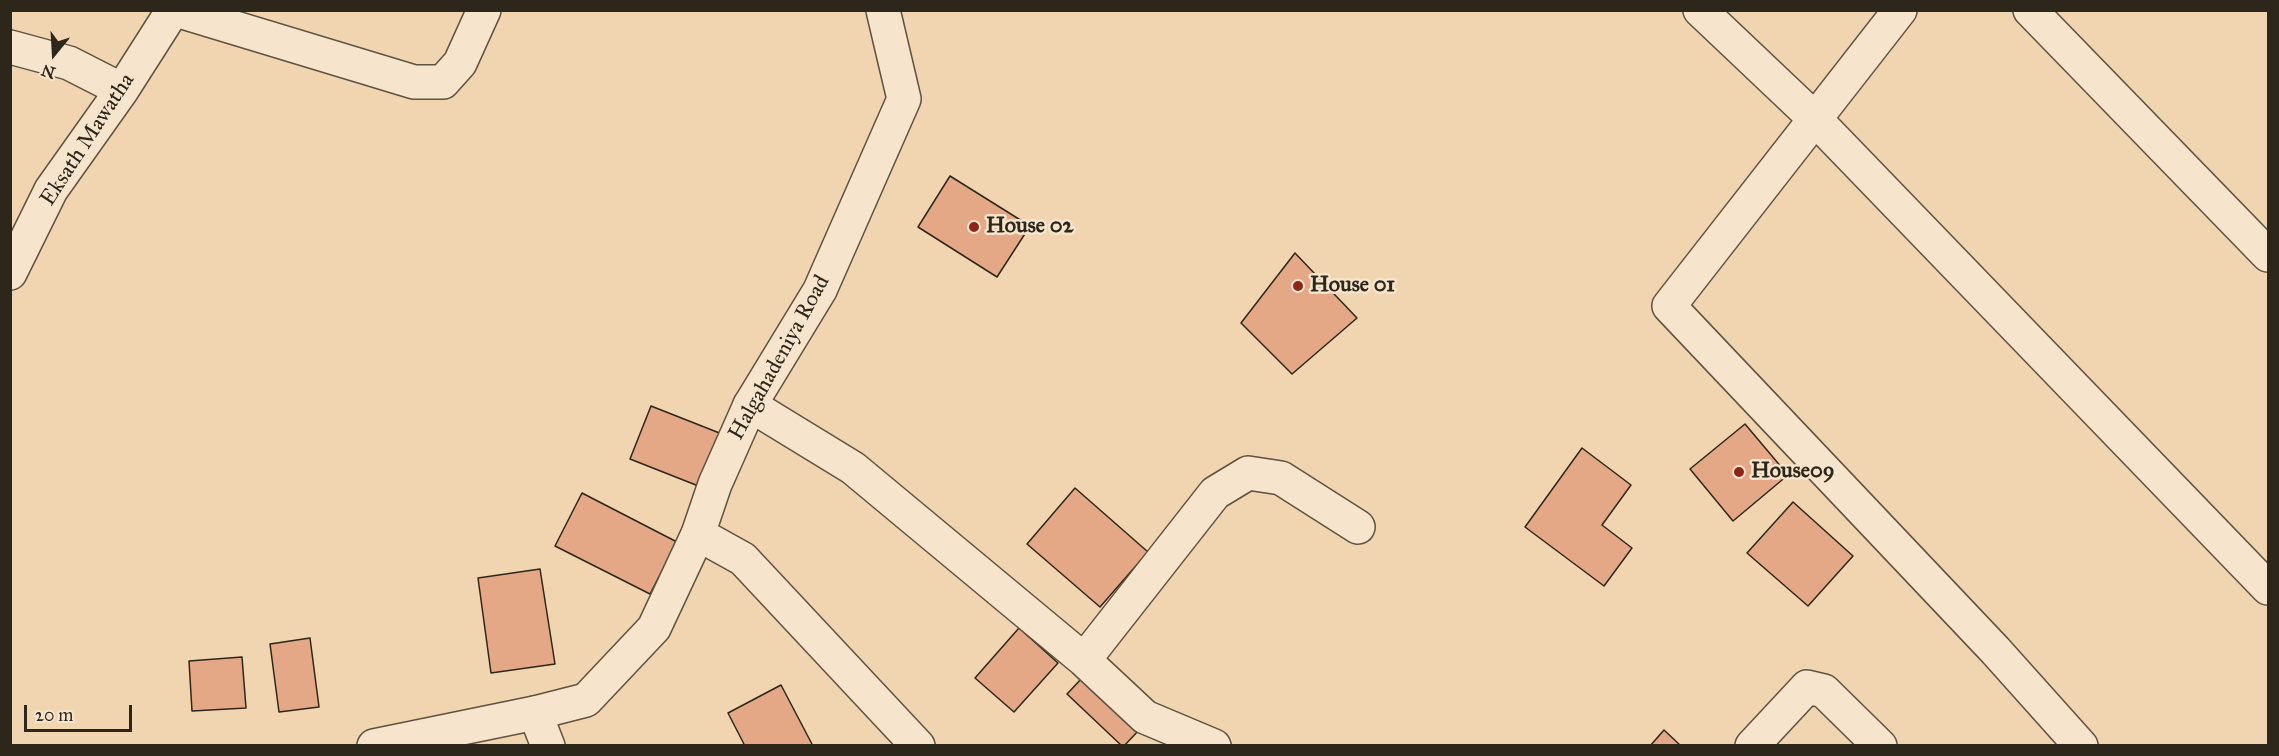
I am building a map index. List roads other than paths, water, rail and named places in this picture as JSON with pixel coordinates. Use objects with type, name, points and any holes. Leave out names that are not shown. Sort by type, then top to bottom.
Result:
[{"type":"street","points":[[174,10],[414,82],[443,82],[460,63],[484,10]]},
{"type":"street","name":"Eksath Mawatha","points":[[10,273],[51,190],[122,90],[174,10]]},
{"type":"street","name":"Halgahadeniya Road","points":[[374,746],[586,700],[654,628],[698,534],[715,484],[750,405],[819,290],[904,99],[883,10]]},
{"type":"street","points":[[1700,10],[1815,119],[2189,503],[2268,588]]},
{"type":"street","points":[[1900,10],[1669,306],[1995,650],[2081,746]]},
{"type":"street","points":[[2030,10],[2268,255]]},
{"type":"street","points":[[10,47],[69,63],[122,90]]},
{"type":"street","points":[[750,405],[854,468],[1084,660],[1145,717],[1214,746]]},
{"type":"street","points":[[1084,660],[1215,493],[1248,473],[1281,478],[1358,526]]},
{"type":"street","points":[[698,534],[743,560],[918,746]]},
{"type":"street","points":[[1752,746],[1808,687],[1824,691],[1880,746]]},
{"type":"street","points":[[535,712],[548,746]]},
{"type":"place","name":"House 02","points":[[974,227]]},
{"type":"place","name":"House 01","points":[[1298,286]]},
{"type":"place","name":"House09","points":[[1739,472]]}]
